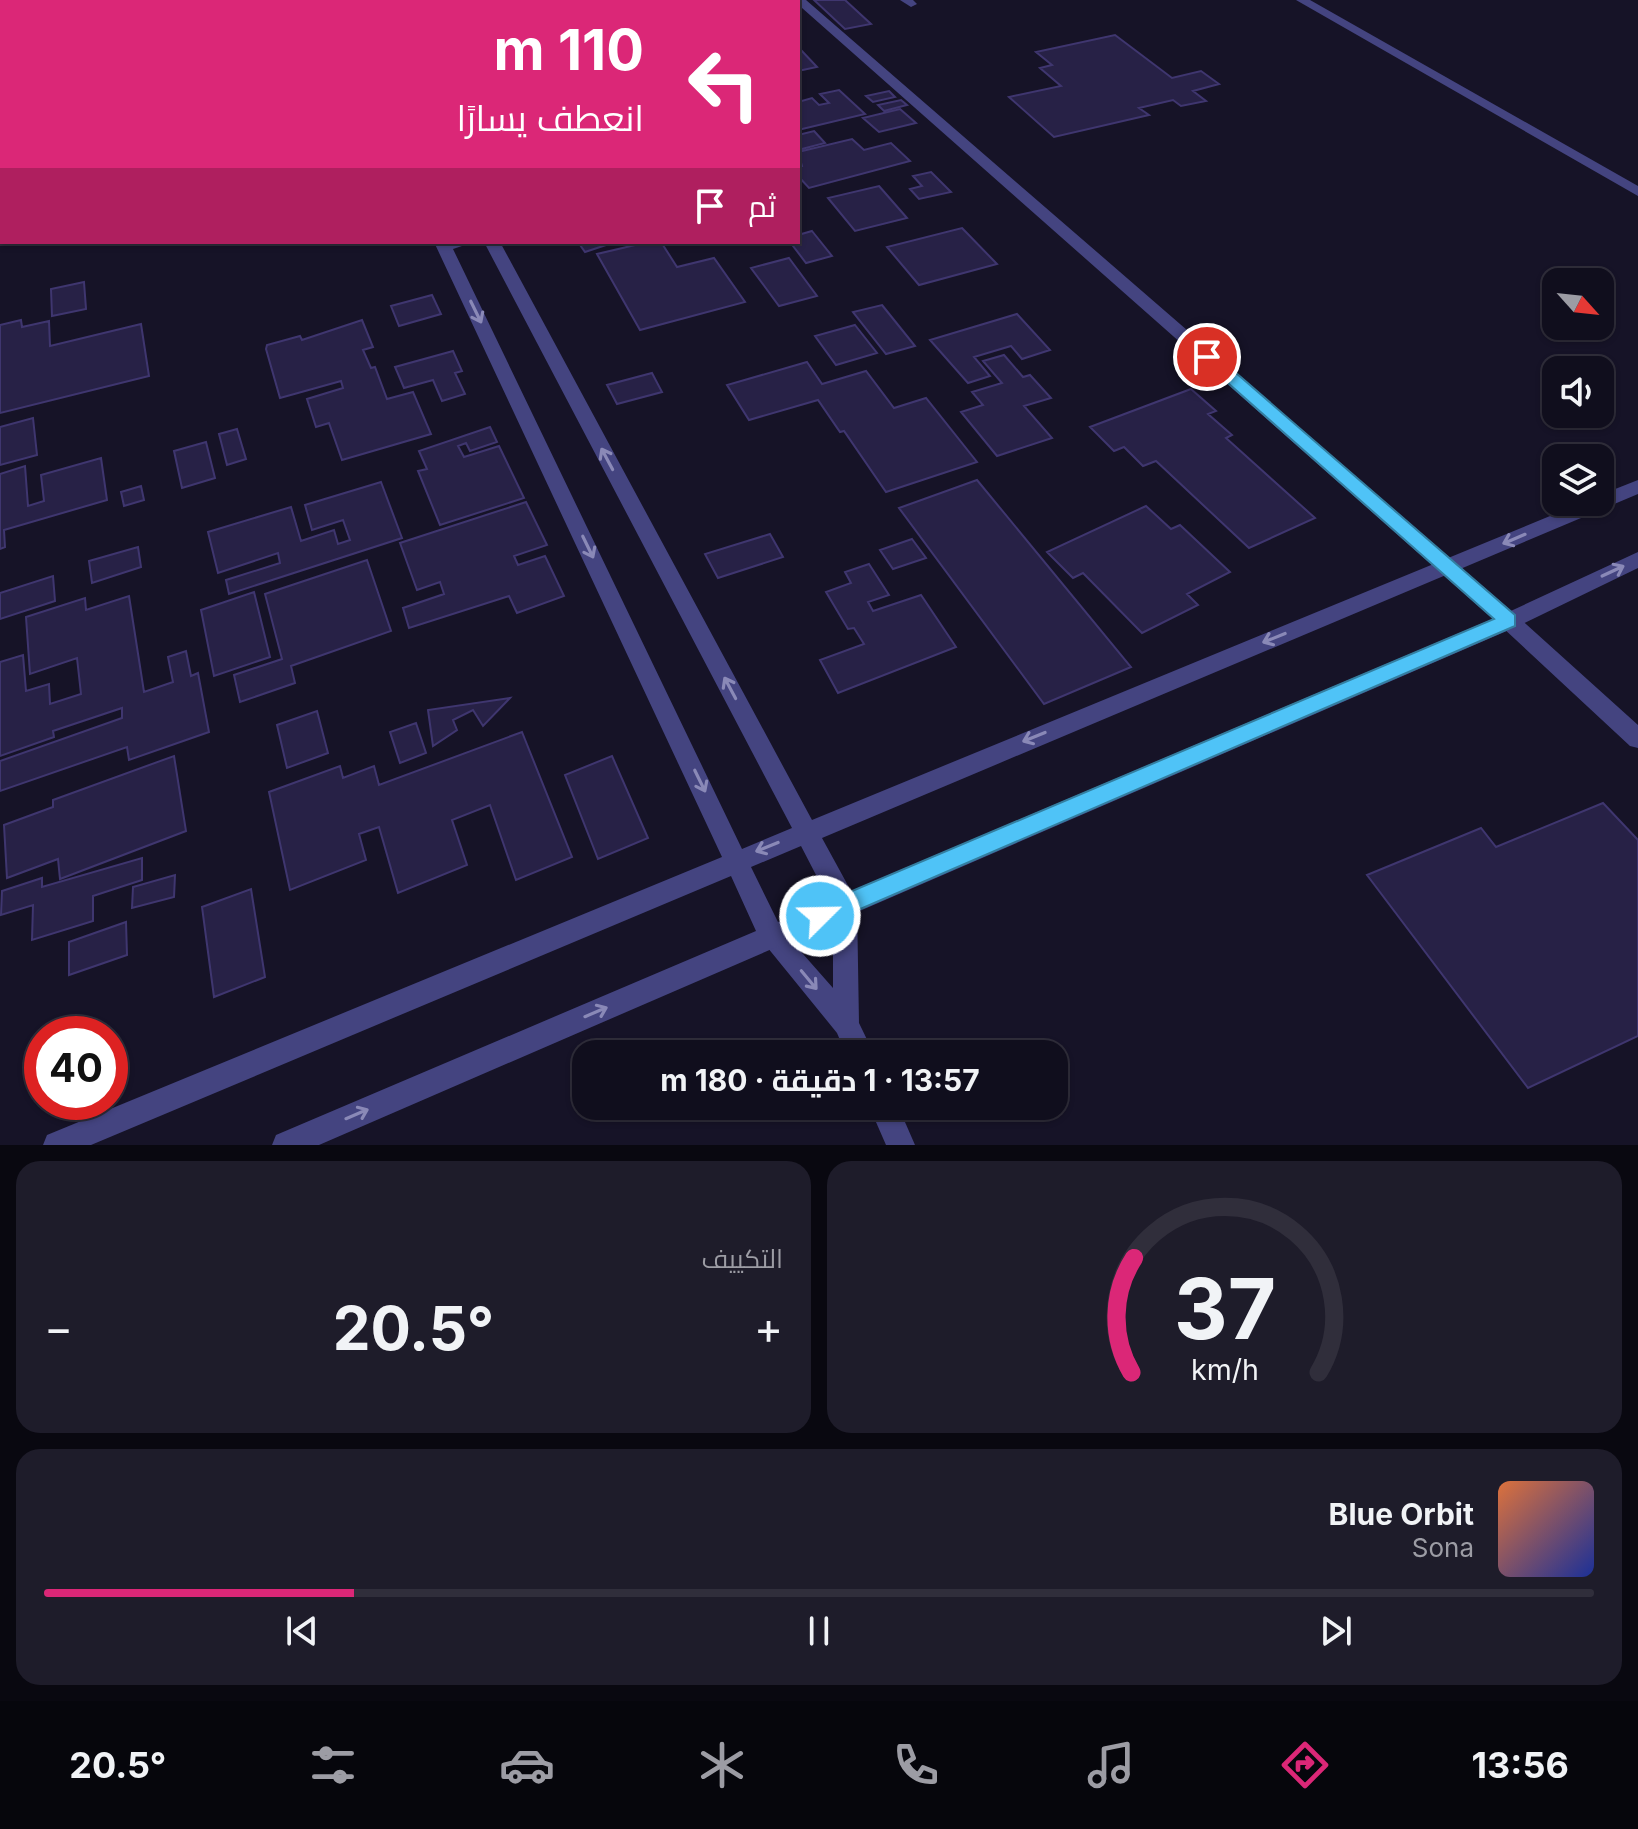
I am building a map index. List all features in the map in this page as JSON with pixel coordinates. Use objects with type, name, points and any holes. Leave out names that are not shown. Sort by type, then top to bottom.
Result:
[{"type":"street","points":[[1302,0],[1638,192]]},
{"type":"street","points":[[800,1],[1509,621],[1638,739]]},
{"type":"street","points":[[493,244],[845,905],[846,1024]]},
{"type":"street","points":[[443,245],[772,937],[846,1024],[853,1040]]},
{"type":"street","points":[[57,1145],[737,859],[1638,487]]},
{"type":"street","points":[[286,1145],[1509,621],[1638,559]]},
{"type":"street","points":[[889,1120],[901,1145]]},
{"type":"building","points":[[814,0],[845,0],[871,24],[845,29]]},
{"type":"building","points":[[1115,35],[1172,78],[1201,71],[1219,84],[1193,91],[1206,101],[1181,106],[1173,100],[1139,108],[1149,115],[1054,137],[1009,97],[1061,86],[1040,68],[1052,65],[1036,52]]},
{"type":"building","points":[[800,50],[801,50],[817,67],[800,71]]},
{"type":"building","points":[[839,90],[865,114],[800,130],[800,101],[812,98],[819,105],[829,103],[820,94]]},
{"type":"building","points":[[889,91],[895,97],[873,102],[866,96]]},
{"type":"building","points":[[901,100],[907,105],[884,111],[878,105]]},
{"type":"building","points":[[900,109],[916,123],[879,132],[863,118]]},
{"type":"building","points":[[814,131],[825,143],[800,149],[800,134]]},
{"type":"building","points":[[852,139],[864,150],[891,143],[910,161],[809,188],[800,178],[800,152]]},
{"type":"building","points":[[931,172],[951,192],[919,199],[910,189],[922,186],[913,176]]},
{"type":"building","points":[[879,186],[907,218],[855,231],[828,198]]},
{"type":"building","points":[[962,228],[997,264],[919,285],[887,247]]},
{"type":"building","points":[[812,231],[832,256],[806,263],[792,244],[800,244],[800,234]]},
{"type":"building","points":[[579,244],[609,244],[585,252]]},
{"type":"building","points":[[640,244],[662,244],[677,267],[714,258],[745,302],[640,330],[597,254]]},
{"type":"building","points":[[789,258],[817,296],[779,306],[751,268]]},
{"type":"building","points":[[84,282],[86,309],[52,316],[51,289]]},
{"type":"building","points":[[432,295],[441,314],[399,326],[391,306]]},
{"type":"building","points":[[882,305],[915,346],[886,354],[853,312]]},
{"type":"building","points":[[1017,314],[1050,350],[1022,359],[1011,346],[974,357],[990,376],[968,383],[930,340]]},
{"type":"building","points":[[21,320],[22,327],[49,321],[50,346],[141,324],[149,376],[0,413],[0,325]]},
{"type":"building","points":[[362,320],[373,347],[363,350],[371,368],[375,367],[387,399],[413,392],[431,434],[342,460],[329,423],[316,427],[307,399],[343,388],[341,381],[280,398],[266,349],[267,345],[300,336],[302,340]]},
{"type":"building","points":[[855,325],[877,353],[836,365],[815,336]]},
{"type":"building","points":[[453,351],[462,371],[455,373],[465,394],[442,401],[433,380],[404,388],[395,367]]},
{"type":"building","points":[[1004,355],[1023,377],[1030,375],[1051,398],[1024,406],[1052,438],[997,456],[961,412],[983,405],[972,392],[1002,383],[983,361]]},
{"type":"building","points":[[807,362],[822,384],[866,371],[894,408],[926,398],[977,462],[886,492],[844,431],[840,432],[818,400],[749,420],[727,385]]},
{"type":"building","points":[[652,373],[662,392],[617,404],[607,385]]},
{"type":"building","points":[[1191,389],[1216,411],[1208,414],[1232,435],[1226,438],[1315,518],[1249,548],[1156,461],[1143,466],[1124,447],[1114,451],[1090,427]]},
{"type":"building","points":[[33,418],[37,455],[0,465],[0,427]]},
{"type":"building","points":[[490,427],[497,442],[470,451],[466,443],[458,446],[464,457],[499,446],[524,498],[440,525],[418,471],[427,469],[419,451]]},
{"type":"building","points":[[237,429],[246,459],[227,465],[219,434]]},
{"type":"building","points":[[206,442],[215,478],[182,488],[174,451]]},
{"type":"building","points":[[101,458],[107,500],[4,530],[5,547],[0,549],[0,474],[25,466],[28,506],[44,501],[41,475]]},
{"type":"building","points":[[977,480],[1131,667],[1044,704],[899,508]]},
{"type":"building","points":[[381,482],[402,538],[229,594],[226,580],[280,563],[278,553],[218,573],[208,532],[291,507],[301,541],[334,530],[338,544],[350,540],[343,520],[312,530],[305,505]]},
{"type":"building","points":[[141,486],[144,500],[124,506],[121,492]]},
{"type":"building","points":[[526,502],[547,545],[514,556],[518,565],[545,556],[564,596],[517,613],[509,596],[409,628],[403,608],[444,594],[440,582],[417,590],[400,543]]},
{"type":"building","points":[[1146,506],[1171,529],[1180,525],[1230,572],[1187,594],[1198,605],[1142,633],[1083,573],[1073,578],[1047,552]]},
{"type":"building","points":[[770,534],[783,557],[718,578],[705,554]]},
{"type":"building","points":[[912,539],[926,558],[893,569],[880,550]]},
{"type":"building","points":[[138,547],[141,567],[92,583],[89,561]]},
{"type":"building","points":[[367,560],[391,631],[291,666],[295,683],[240,702],[234,675],[282,659],[265,594]]},
{"type":"building","points":[[869,564],[889,595],[868,602],[873,611],[921,595],[956,647],[838,693],[820,660],[864,644],[854,628],[848,629],[826,592],[851,583],[845,572]]},
{"type":"building","points":[[53,576],[55,601],[0,619],[0,593]]},
{"type":"building","points":[[254,592],[270,657],[214,676],[201,610]]},
{"type":"building","points":[[129,596],[144,692],[173,682],[168,657],[186,651],[191,676],[198,673],[209,732],[129,760],[127,747],[0,791],[0,761],[122,718],[122,708],[53,731],[54,737],[0,756],[0,662],[23,655],[26,691],[49,684],[50,704],[81,694],[77,658],[30,674],[26,617],[85,598],[86,610]]},
{"type":"building","points":[[510,698],[483,726],[473,710],[453,720],[457,730],[433,746],[428,710]]},
{"type":"building","points":[[317,711],[328,753],[287,768],[277,725]]},
{"type":"building","points":[[416,723],[426,753],[400,763],[390,732]]},
{"type":"building","points":[[522,732],[572,857],[516,880],[490,805],[452,820],[467,865],[398,893],[379,827],[359,834],[366,860],[290,890],[269,792],[340,766],[343,778],[374,766],[379,785]]},
{"type":"building","points":[[174,756],[186,831],[60,879],[58,859],[7,878],[4,825],[53,807],[53,800]]},
{"type":"building","points":[[612,756],[648,838],[598,859],[565,775]]},
{"type":"building","points":[[1603,803],[1638,840],[1638,1036],[1528,1088],[1367,875],[1481,828],[1496,847]]},
{"type":"building","points":[[142,858],[142,880],[93,896],[93,921],[32,940],[33,905],[1,915],[2,891],[42,878],[42,887]]},
{"type":"building","points":[[175,875],[174,897],[132,908],[133,887]]},
{"type":"building","points":[[251,889],[265,977],[214,997],[202,907]]},
{"type":"building","points":[[126,922],[127,955],[69,975],[69,942]]},
{"type":"route","points":[[820,916],[1509,621],[1207,357]]}]
